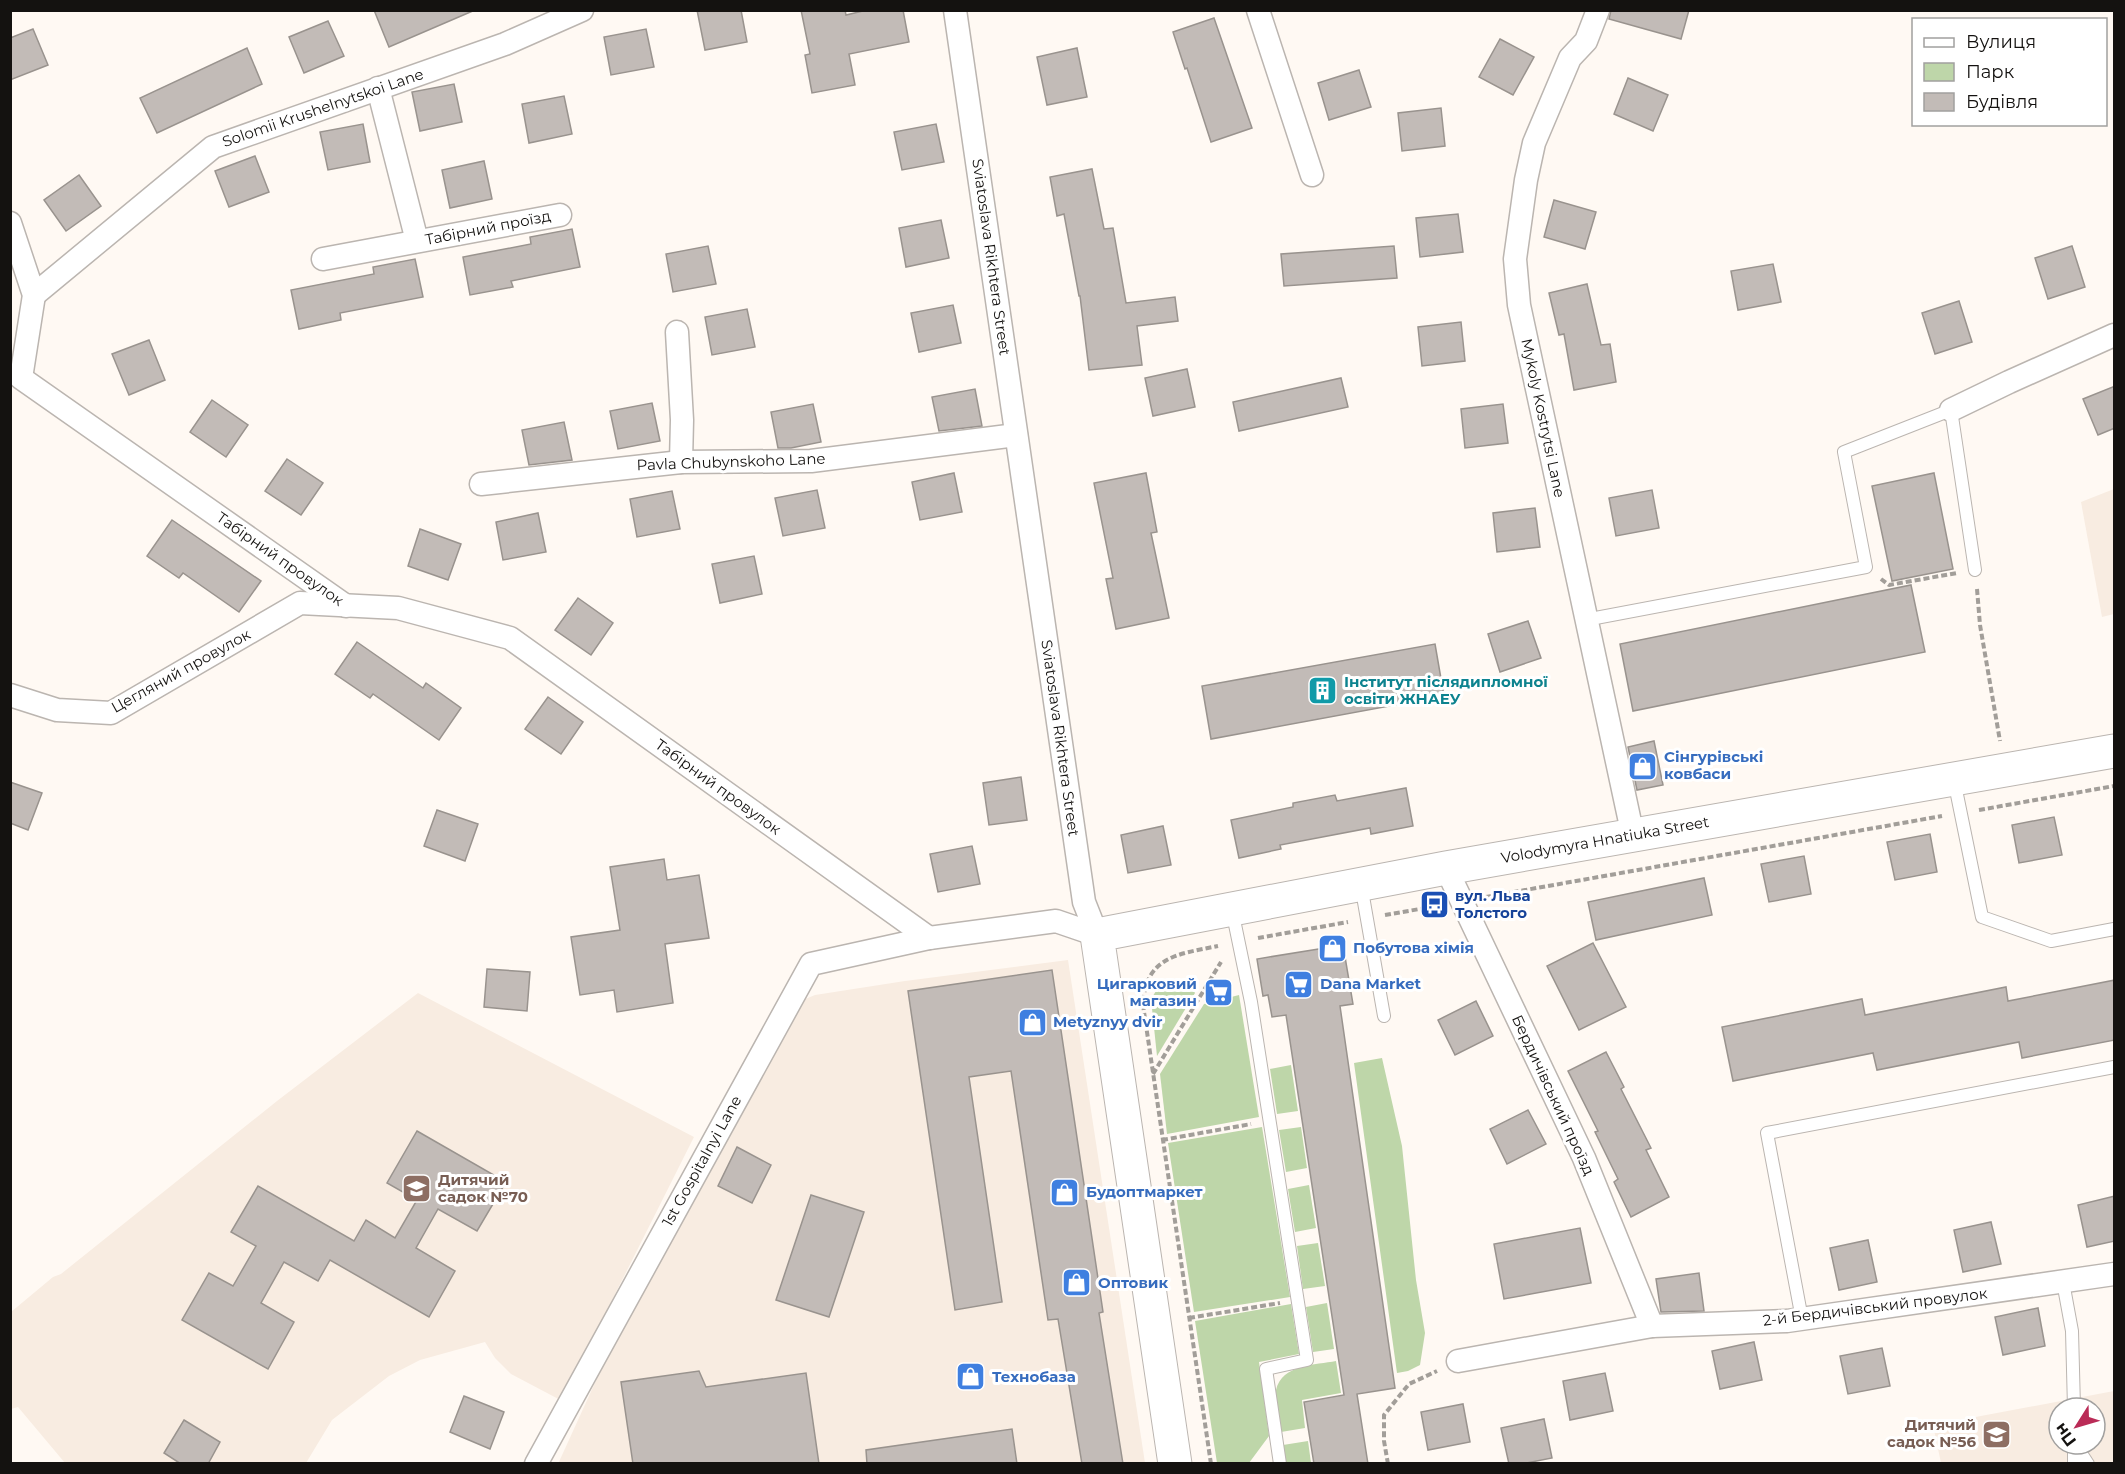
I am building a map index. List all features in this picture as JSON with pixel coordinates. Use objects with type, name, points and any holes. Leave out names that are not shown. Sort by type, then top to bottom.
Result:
[{"type":"main road","name":"Volodymyra Hnatiuka Street","points":[[1097,935],[1446,868],[2115,751]]},
{"type":"main road","name":"Sviatoslava Rikhtera Street","points":[[1097,935],[1175,1464]]},
{"type":"street","name":"Solomii Krushelnytskoi Lane","points":[[34,295],[213,147],[505,44],[582,10]]},
{"type":"street","name":"Sviatoslava Rikhtera Street","points":[[955,10],[1084,902],[1097,935]]},
{"type":"street","points":[[1257,10],[1312,175]]},
{"type":"street","name":"Mykoly Kostrytsi Lane","points":[[1598,10],[1586,41],[1570,58],[1534,143],[1526,180],[1515,259],[1519,305],[1633,836]]},
{"type":"street","name":"Табірний проїзд","points":[[378,88],[417,241]]},
{"type":"street","name":"Табірний проїзд","points":[[323,259],[560,214]]},
{"type":"street","name":"Табірний провулок","points":[[10,223],[34,295],[21,378],[346,606],[398,608],[510,638],[929,938]]},
{"type":"street","points":[[677,332],[682,420],[681,462]]},
{"type":"street","points":[[1951,411],[2009,382],[2115,335]]},
{"type":"street","name":"Pavla Chubynskoho Lane","points":[[481,484],[681,462],[811,461],[1016,435]]},
{"type":"street","name":"Цегляний провулок","points":[[10,695],[57,710],[111,713],[300,603],[346,606]]},
{"type":"street","name":"Бердичівський проїзд","points":[[1446,868],[1584,1158],[1652,1326]]},
{"type":"street","name":"1st Gospitalnyi Lane","points":[[536,1464],[811,964],[929,938],[1056,921],[1097,935]]},
{"type":"street","name":"2-й Бердичівський провулок","points":[[1458,1361],[1652,1326],[1802,1319],[2115,1274]]},
{"type":"lane","points":[[1585,620],[1866,567],[1844,452],[1951,411],[1975,570]]},
{"type":"lane","points":[[1954,779],[1982,917],[2051,941],[2115,929]]},
{"type":"lane","points":[[1361,884],[1384,1016]]},
{"type":"lane","points":[[1232,909],[1251,1002],[1307,1360],[1266,1369],[1280,1464]]},
{"type":"lane","points":[[1802,1319],[1767,1133],[2115,1067]]},
{"type":"lane","points":[[2063,1282],[2072,1331],[2074,1396]]},
{"type":"path","points":[[1866,567],[1889,585],[1975,570],[1980,625],[2005,770]]},
{"type":"path","points":[[1153,1074],[1227,952]]},
{"type":"path","points":[[1162,1140],[1270,1120]]},
{"type":"path","points":[[1189,1318],[1298,1300]]},
{"type":"path","points":[[1388,1464],[1384,1441],[1384,1415],[1410,1384],[1458,1361]]},
{"type":"shaded area","points":[[2114,489],[2114,614],[2102,617],[2081,502]]},
{"type":"shaded area","points":[[1068,960],[1145,1463],[558,1464],[644,1275],[803,1000],[815,995],[905,981]]},
{"type":"shaded area","name":"Дитячий садок №70","points":[[418,993],[694,1137],[599,1326],[566,1403],[511,1374],[495,1358],[485,1342],[420,1360],[389,1376],[332,1420],[306,1463],[65,1463],[18,1407],[11,1409],[11,1312],[277,1101]]},
{"type":"shaded area","name":"Дитячий садок №56","points":[[2114,1391],[2114,1463],[1941,1463],[1933,1425],[2047,1404],[2047,1456],[2107,1456],[2107,1396],[2087,1396]]},
{"type":"green space","points":[[1189,983],[1195,993],[1157,1056],[1151,999],[1156,991]]},
{"type":"green space","points":[[1239,995],[1259,1117],[1167,1134],[1160,1074],[1204,1004]]},
{"type":"green space","points":[[1382,1058],[1402,1146],[1416,1280],[1425,1333],[1420,1365],[1397,1373],[1354,1063]]},
{"type":"green space","points":[[1291,1065],[1298,1111],[1277,1114],[1270,1069]]},
{"type":"green space","points":[[1262,1127],[1290,1297],[1194,1312],[1168,1143]]},
{"type":"green space","points":[[1301,1127],[1307,1168],[1286,1172],[1279,1130]]},
{"type":"green space","points":[[1309,1185],[1316,1228],[1295,1232],[1288,1189]]},
{"type":"green space","points":[[1318,1243],[1325,1286],[1303,1289],[1297,1246]]},
{"type":"green space","points":[[1327,1303],[1334,1349],[1313,1352],[1306,1307]]},
{"type":"green space","points":[[1291,1304],[1299,1354],[1259,1362],[1269,1436],[1249,1463],[1217,1463],[1195,1321]]},
{"type":"green space","points":[[1336,1361],[1341,1393],[1302,1400],[1305,1428],[1281,1432],[1276,1400],[1279,1381],[1292,1370]]},
{"type":"green space","points":[[1308,1441],[1311,1463],[1286,1463],[1283,1445]]},
{"type":"building","points":[[374,10],[475,10],[389,47]]},
{"type":"building","points":[[697,10],[741,10],[747,42],[705,50]]},
{"type":"building","points":[[801,10],[845,10],[846,15],[867,10],[903,10],[909,42],[849,54],[855,85],[812,93],[805,55],[810,54]]},
{"type":"building","points":[[1611,10],[1689,10],[1681,39],[1609,19]]},
{"type":"building","points":[[1214,18],[1252,128],[1211,142],[1173,32]]},
{"type":"building","points":[[328,21],[344,56],[304,73],[289,37]]},
{"type":"building","points":[[33,29],[48,65],[10,80],[10,38]]},
{"type":"building","points":[[646,29],[654,67],[611,75],[604,37]]},
{"type":"building","points":[[1500,39],[1534,57],[1513,95],[1479,77]]},
{"type":"building","points":[[247,48],[262,84],[157,133],[140,98]]},
{"type":"building","points":[[1077,48],[1087,97],[1047,105],[1037,57]]},
{"type":"building","points":[[1359,70],[1371,107],[1329,120],[1318,83]]},
{"type":"building","points":[[1628,78],[1668,95],[1653,131],[1614,114]]},
{"type":"building","points":[[454,84],[462,122],[420,131],[412,92]]},
{"type":"building","points":[[564,96],[572,134],[529,143],[522,104]]},
{"type":"building","points":[[1441,108],[1445,146],[1402,151],[1398,113]]},
{"type":"building","points":[[363,124],[370,162],[328,170],[320,132]]},
{"type":"building","points":[[936,124],[944,162],[902,170],[894,132]]},
{"type":"building","points":[[255,156],[269,192],[229,207],[215,171]]},
{"type":"building","points":[[484,161],[492,199],[450,208],[442,170]]},
{"type":"building","points":[[1092,169],[1104,229],[1113,228],[1126,303],[1175,297],[1178,321],[1137,326],[1142,365],[1089,370],[1080,296],[1064,214],[1057,216],[1050,177]]},
{"type":"building","points":[[79,175],[101,206],[66,231],[44,200]]},
{"type":"building","points":[[1554,200],[1596,212],[1585,249],[1544,237]]},
{"type":"building","points":[[1458,214],[1463,252],[1420,257],[1416,218]]},
{"type":"building","points":[[941,220],[949,258],[906,267],[899,228]]},
{"type":"building","points":[[572,229],[580,267],[511,281],[513,287],[470,295],[463,257],[531,244],[530,237]]},
{"type":"building","points":[[708,246],[716,284],[673,292],[666,254]]},
{"type":"building","points":[[1394,246],[1397,278],[1284,286],[1281,254]]},
{"type":"building","points":[[2072,246],[2085,287],[2048,299],[2035,258]]},
{"type":"building","points":[[415,259],[423,297],[340,313],[341,320],[299,329],[291,290],[374,274],[373,267]]},
{"type":"building","points":[[1773,264],[1781,302],[1738,310],[1731,271]]},
{"type":"building","points":[[1587,284],[1601,345],[1610,344],[1616,382],[1574,390],[1564,334],[1559,335],[1549,293]]},
{"type":"building","points":[[1959,301],[1972,342],[1935,354],[1922,313]]},
{"type":"building","points":[[953,305],[961,343],[919,352],[911,313]]},
{"type":"building","points":[[747,309],[755,347],[712,355],[705,317]]},
{"type":"building","points":[[1461,322],[1465,361],[1422,366],[1418,327]]},
{"type":"building","points":[[149,340],[165,380],[129,395],[112,354]]},
{"type":"building","points":[[1187,369],[1195,407],[1153,416],[1145,378]]},
{"type":"building","points":[[1341,378],[1348,407],[1239,431],[1233,402]]},
{"type":"building","points":[[2115,386],[2115,428],[2098,435],[2083,399]]},
{"type":"building","points":[[975,389],[982,426],[939,431],[932,397]]},
{"type":"building","points":[[212,400],[248,425],[226,457],[190,432]]},
{"type":"building","points":[[652,403],[660,441],[618,449],[610,411]]},
{"type":"building","points":[[813,404],[821,442],[778,448],[771,412]]},
{"type":"building","points":[[1503,404],[1508,443],[1465,448],[1461,409]]},
{"type":"building","points":[[564,422],[572,460],[529,465],[522,430]]},
{"type":"building","points":[[287,459],[323,483],[301,515],[265,491]]},
{"type":"building","points":[[954,473],[962,512],[920,520],[912,482]]},
{"type":"building","points":[[1146,473],[1157,532],[1151,533],[1169,618],[1116,629],[1106,579],[1113,578],[1094,483]]},
{"type":"building","points":[[1934,473],[1953,569],[1892,581],[1872,486]]},
{"type":"building","points":[[817,490],[825,528],[783,536],[775,498]]},
{"type":"building","points":[[1652,490],[1659,528],[1616,536],[1609,498]]},
{"type":"building","points":[[672,491],[680,529],[637,537],[630,499]]},
{"type":"building","points":[[1535,508],[1540,547],[1497,552],[1493,513]]},
{"type":"building","points":[[538,513],[546,552],[503,560],[496,522]]},
{"type":"building","points":[[172,520],[261,581],[239,612],[183,573],[179,578],[147,556]]},
{"type":"building","points":[[420,529],[461,544],[448,580],[408,566]]},
{"type":"building","points":[[754,556],[762,594],[720,603],[712,564]]},
{"type":"building","points":[[1911,585],[1925,652],[1633,711],[1620,644]]},
{"type":"building","points":[[578,598],[613,623],[591,655],[555,630]]},
{"type":"building","points":[[1528,621],[1541,658],[1500,672],[1488,634]]},
{"type":"building","points":[[357,642],[423,688],[426,683],[461,708],[439,740],[373,694],[370,698],[335,674]]},
{"type":"building","name":"Інститут післядипломної освіти ЖНАЕУ","points":[[1435,644],[1444,696],[1211,739],[1202,686]]},
{"type":"building","points":[[548,697],[583,722],[561,754],[525,729]]},
{"type":"building","name":"Сінгурівські ковбаси","points":[[1654,741],[1663,785],[1637,790],[1628,747]]},
{"type":"building","points":[[1021,777],[1027,820],[989,825],[983,783]]},
{"type":"building","points":[[10,782],[42,793],[28,830],[10,823]]},
{"type":"building","points":[[1406,788],[1413,826],[1371,834],[1370,828],[1280,845],[1281,849],[1239,858],[1231,820],[1293,807],[1293,803],[1335,795],[1337,801]]},
{"type":"building","points":[[437,810],[478,824],[465,861],[424,846]]},
{"type":"building","points":[[2054,817],[2062,855],[2019,863],[2012,825]]},
{"type":"building","points":[[1163,826],[1171,865],[1128,873],[1121,835]]},
{"type":"building","points":[[1930,834],[1937,872],[1895,880],[1887,842]]},
{"type":"building","points":[[972,846],[980,884],[938,892],[930,854]]},
{"type":"building","points":[[1804,856],[1811,894],[1769,902],[1761,864]]},
{"type":"building","points":[[664,859],[667,880],[699,875],[709,938],[665,944],[673,1003],[617,1012],[614,990],[580,995],[571,937],[620,930],[610,867]]},
{"type":"building","points":[[1704,878],[1712,915],[1596,940],[1588,902]]},
{"type":"building","points":[[1593,943],[1626,1007],[1579,1030],[1547,966]]},
{"type":"building","points":[[1343,945],[1353,1004],[1340,1006],[1395,1388],[1357,1394],[1368,1464],[1314,1464],[1304,1402],[1344,1395],[1286,1015],[1272,1017],[1268,995],[1263,996],[1257,959]]},
{"type":"building","points":[[487,969],[530,972],[527,1011],[484,1007]]},
{"type":"building","points":[[1052,970],[1103,1312],[1099,1313],[1123,1464],[1082,1464],[1058,1319],[1048,1320],[1011,1071],[969,1077],[1002,1302],[955,1310],[908,991]]},
{"type":"building","points":[[2115,980],[2115,1040],[2022,1058],[2019,1042],[1877,1070],[1873,1053],[1733,1081],[1722,1027],[1862,999],[1865,1015],[2006,987],[2008,1001]]},
{"type":"building","points":[[1476,1001],[1493,1036],[1455,1055],[1438,1020]]},
{"type":"building","points":[[1606,1052],[1624,1087],[1621,1089],[1651,1148],[1646,1150],[1669,1197],[1631,1217],[1614,1182],[1618,1179],[1595,1132],[1598,1131],[1568,1071]]},
{"type":"building","points":[[1528,1110],[1546,1144],[1507,1164],[1490,1129]]},
{"type":"building","name":"Дитячий садок №70","points":[[417,1131],[506,1182],[477,1231],[438,1209],[416,1248],[455,1271],[429,1317],[330,1260],[318,1281],[284,1262],[261,1303],[294,1322],[268,1369],[182,1320],[209,1273],[233,1286],[256,1246],[231,1232],[258,1186],[354,1241],[366,1220],[395,1238],[417,1200],[387,1183]]},
{"type":"building","points":[[737,1147],[771,1165],[752,1203],[718,1186]]},
{"type":"building","points":[[811,1195],[864,1212],[829,1317],[776,1300]]},
{"type":"building","points":[[2115,1196],[2115,1241],[2087,1247],[2078,1205]]},
{"type":"building","points":[[1991,1222],[2001,1264],[1963,1272],[1954,1230]]},
{"type":"building","points":[[1580,1228],[1591,1283],[1504,1299],[1494,1244]]},
{"type":"building","points":[[1868,1240],[1877,1282],[1839,1290],[1830,1248]]},
{"type":"building","points":[[1699,1273],[1704,1311],[1661,1312],[1656,1279]]},
{"type":"building","points":[[2038,1308],[2045,1346],[2003,1355],[1995,1317]]},
{"type":"building","points":[[1754,1342],[1762,1380],[1720,1389],[1712,1351]]},
{"type":"building","points":[[1882,1348],[1890,1386],[1848,1394],[1840,1356]]},
{"type":"building","points":[[699,1371],[706,1387],[806,1373],[819,1464],[633,1464],[621,1382]]},
{"type":"building","points":[[1605,1373],[1613,1411],[1570,1420],[1563,1381]]},
{"type":"building","points":[[464,1396],[504,1412],[490,1449],[450,1432]]},
{"type":"building","points":[[1463,1404],[1470,1442],[1428,1450],[1421,1412]]},
{"type":"building","points":[[1544,1419],[1552,1458],[1509,1464],[1501,1428]]},
{"type":"building","points":[[184,1420],[220,1442],[208,1464],[181,1464],[164,1453]]},
{"type":"building","points":[[1012,1429],[1017,1464],[867,1464],[866,1450]]},
{"type":"place","name":"Інститут післядипломної освіти ЖНАЕУ","points":[[1323,691]]},
{"type":"place","name":"Сінгурівські ковбаси","points":[[1643,766]]},
{"type":"place","name":"вул. Льва Толстого","points":[[1434,905]]},
{"type":"place","name":"Побутова хімія","points":[[1332,948]]},
{"type":"place","name":"Dana Market","points":[[1299,984]]},
{"type":"place","name":"Цигарковий магазин","points":[[1218,993]]},
{"type":"place","name":"Metyznyy dvir","points":[[1032,1022]]},
{"type":"place","name":"Дитячий садок №70","points":[[417,1189]]},
{"type":"place","name":"Будоптмаркет","points":[[1065,1192]]},
{"type":"place","name":"Оптовик","points":[[1077,1283]]},
{"type":"place","name":"Технобаза","points":[[971,1377]]},
{"type":"place","name":"Дитячий садок №56","points":[[1997,1434]]}]
